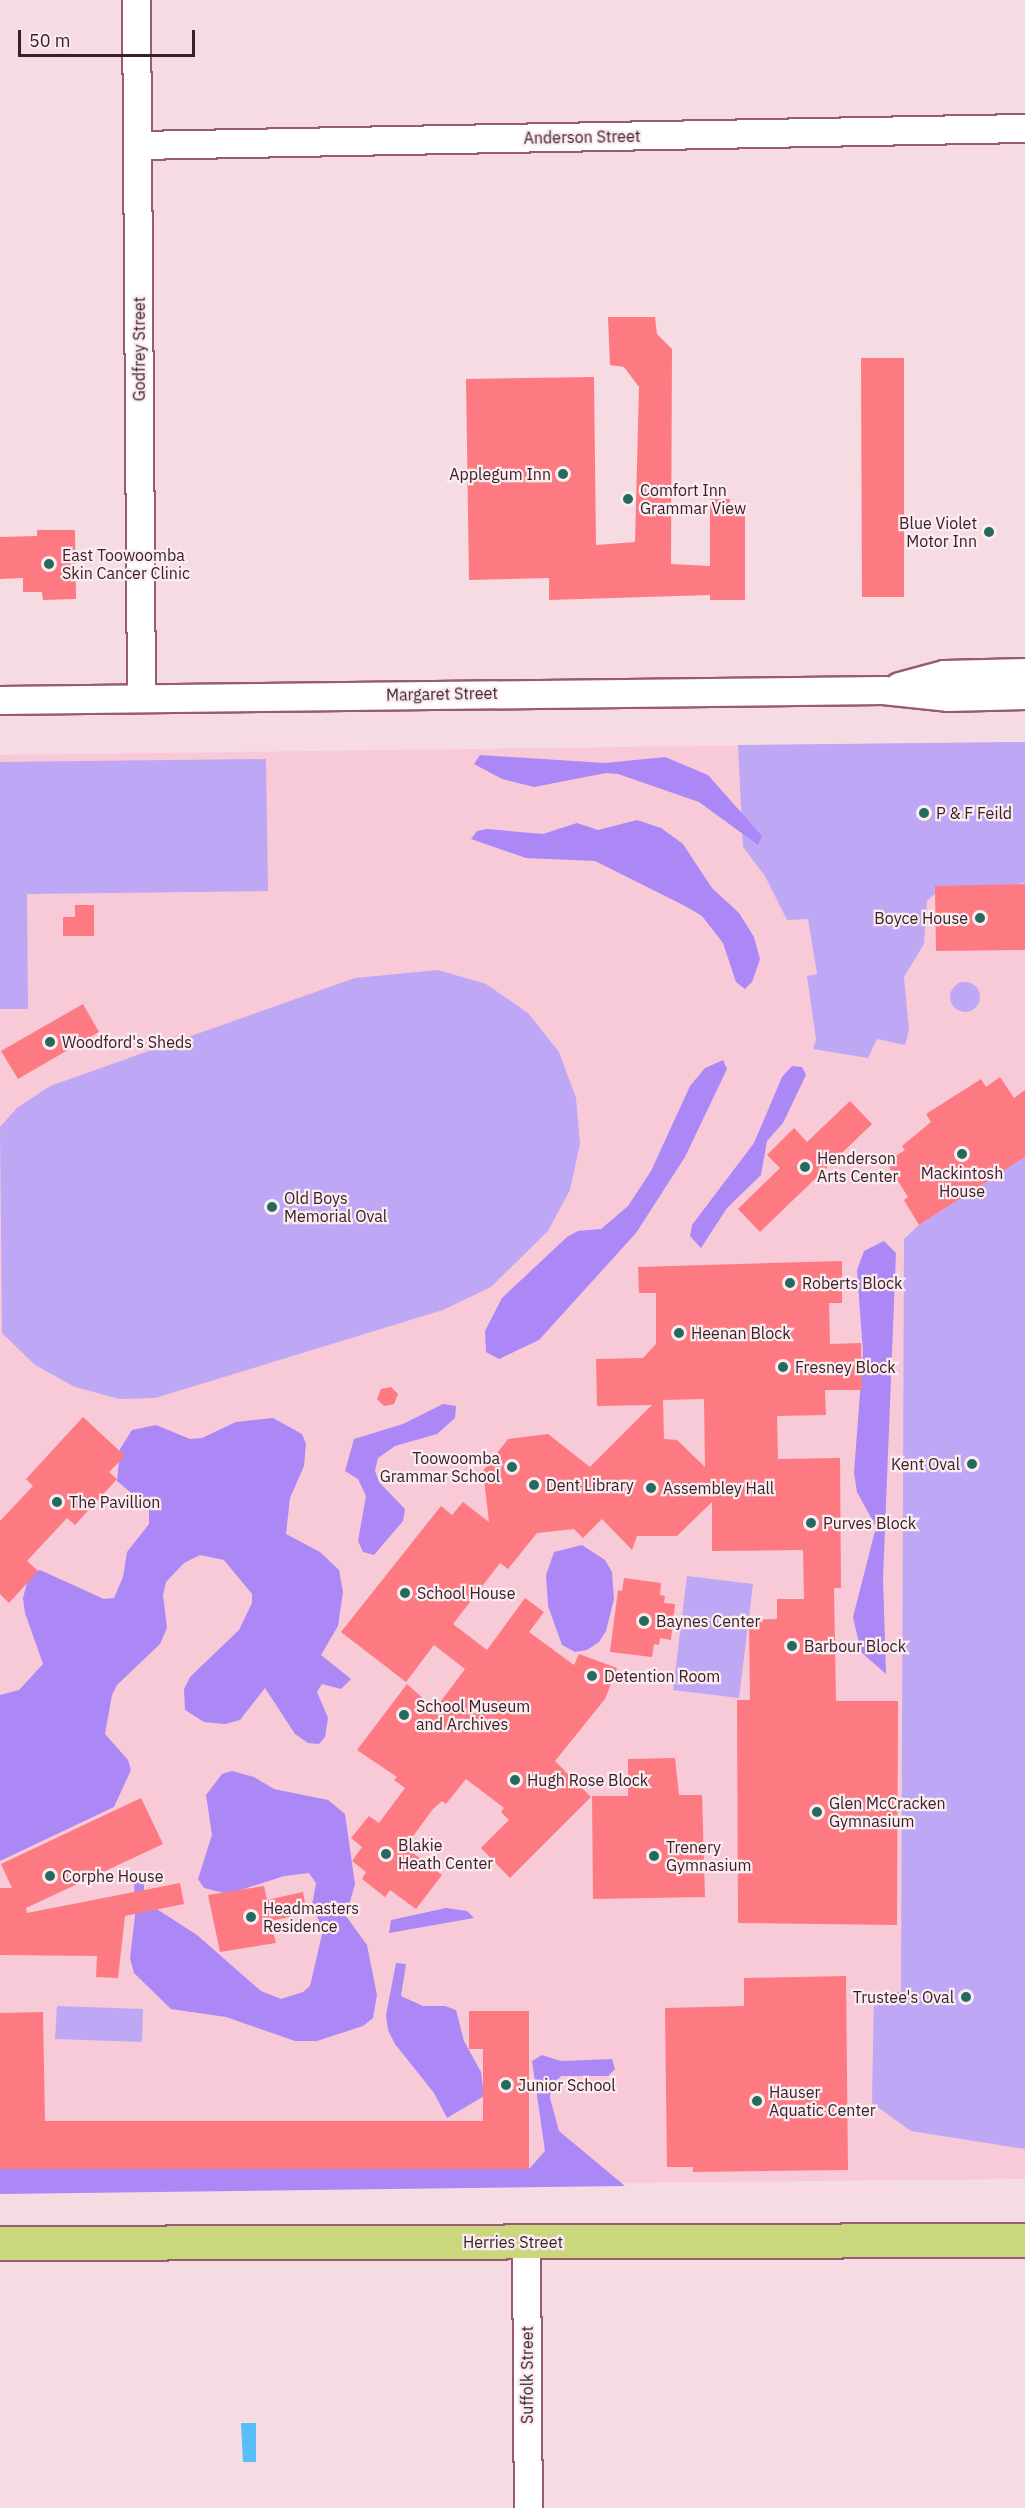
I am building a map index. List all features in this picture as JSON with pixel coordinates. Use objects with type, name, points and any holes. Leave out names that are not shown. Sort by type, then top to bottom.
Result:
[{"type":"main road","name":"Herries Street","points":[[0,2243],[1025,2240]]},
{"type":"street","name":"Godfrey Street","points":[[135,0],[141,698]]},
{"type":"street","name":"Anderson Street","points":[[138,145],[1025,128]]},
{"type":"street","name":"Margaret Street","points":[[883,690],[944,674],[1025,672]]},
{"type":"street","name":"Margaret Street","points":[[0,700],[883,690],[946,697],[1025,695]]},
{"type":"street","name":"Suffolk Street","points":[[526,2243],[528,2508]]},
{"type":"shaded area","name":"Toowoomba Grammar School","points":[[1025,742],[1025,2179],[0,2189],[0,755]]},
{"type":"shaded area","points":[[1025,742],[1025,883],[963,892],[939,890],[927,901],[924,944],[904,977],[909,1030],[905,1045],[877,1039],[868,1058],[813,1049],[816,1039],[807,976],[817,974],[808,919],[787,920],[765,876],[743,847],[738,745]]},
{"type":"shaded area","points":[[480,755],[605,763],[665,757],[708,775],[762,836],[758,845],[699,802],[618,774],[606,773],[534,787],[502,779],[474,764]]},
{"type":"shaded area","points":[[266,759],[268,891],[27,894],[28,1009],[0,1009],[0,762]]},
{"type":"shaded area","points":[[637,820],[661,828],[683,844],[712,888],[739,913],[754,937],[760,959],[752,982],[745,989],[736,982],[723,943],[702,916],[685,906],[595,861],[526,858],[471,839],[477,831],[487,829],[543,834],[577,823],[598,830]]},
{"type":"shaded area","points":[[438,970],[486,984],[528,1013],[559,1052],[576,1098],[580,1144],[570,1190],[548,1231],[491,1287],[443,1310],[155,1398],[120,1399],[75,1387],[35,1365],[2,1333],[0,1127],[17,1108],[50,1086],[355,978]]},
{"type":"shaded area","points":[[965,982],[971,983],[979,991],[979,1003],[971,1011],[965,1012],[959,1011],[951,1003],[950,997],[951,991],[959,983]]},
{"type":"shaded area","points":[[723,1060],[727,1069],[685,1157],[636,1233],[539,1340],[499,1359],[486,1352],[485,1331],[502,1298],[567,1237],[578,1231],[601,1229],[628,1206],[651,1171],[690,1086],[705,1068]]},
{"type":"shaded area","points":[[792,1066],[802,1067],[806,1075],[783,1123],[767,1141],[761,1175],[727,1208],[701,1248],[690,1236],[692,1225],[754,1143],[782,1077]]},
{"type":"shaded area","points":[[1025,1157],[1025,2149],[911,2131],[872,2103],[874,1993],[901,1992],[904,1239],[919,1225]]},
{"type":"shaded area","points":[[884,1241],[896,1253],[883,1579],[886,1674],[861,1652],[853,1617],[876,1527],[857,1492],[854,1473],[863,1353],[857,1270],[864,1251]]},
{"type":"shaded area","points":[[443,1404],[456,1406],[455,1418],[437,1434],[395,1446],[378,1458],[375,1471],[379,1482],[405,1509],[403,1521],[374,1555],[363,1552],[358,1541],[366,1496],[358,1479],[345,1471],[354,1439],[403,1424]]},
{"type":"shaded area","points":[[273,1418],[302,1434],[306,1444],[304,1466],[290,1498],[286,1534],[320,1552],[339,1570],[343,1592],[338,1626],[321,1655],[351,1679],[341,1689],[322,1684],[317,1692],[328,1718],[325,1737],[319,1744],[308,1743],[295,1734],[265,1688],[240,1720],[225,1724],[204,1722],[185,1710],[184,1689],[190,1677],[239,1630],[252,1603],[252,1594],[224,1560],[200,1555],[184,1563],[166,1582],[163,1595],[167,1628],[160,1644],[117,1685],[112,1695],[105,1734],[128,1760],[131,1770],[114,1807],[0,1861],[0,1695],[19,1690],[43,1664],[25,1613],[23,1598],[29,1575],[40,1570],[104,1599],[114,1598],[123,1577],[127,1552],[149,1524],[149,1508],[117,1481],[120,1449],[132,1430],[156,1425],[190,1439],[202,1438],[236,1422]]},
{"type":"shaded area","points":[[582,1545],[605,1560],[612,1572],[614,1599],[606,1631],[599,1642],[587,1650],[575,1652],[562,1645],[548,1606],[546,1575],[554,1552]]},
{"type":"shaded area","points":[[687,1576],[753,1584],[739,1698],[673,1690]]},
{"type":"shaded area","points":[[232,1771],[254,1777],[274,1789],[328,1800],[345,1814],[355,1884],[346,1916],[367,1945],[377,1995],[373,2018],[363,2026],[317,2041],[295,2041],[226,2017],[171,2009],[134,1973],[130,1958],[135,1916],[134,1876],[144,1871],[144,1894],[149,1904],[197,1935],[261,1991],[281,1999],[303,1992],[310,1986],[323,1930],[312,1905],[316,1883],[309,1873],[284,1876],[228,1894],[204,1888],[198,1879],[212,1835],[206,1795],[222,1774]]},
{"type":"shaded area","points":[[446,1908],[467,1911],[474,1918],[389,1933],[391,1920]]},
{"type":"shaded area","points":[[396,1963],[406,1964],[401,1996],[423,2006],[445,2006],[456,2010],[464,2041],[481,2072],[484,2096],[447,2118],[434,2093],[395,2044],[388,2030],[386,2015]]},
{"type":"shaded area","points":[[57,2006],[143,2009],[142,2042],[55,2039]]},
{"type":"shaded area","points":[[542,2055],[561,2061],[612,2059],[615,2069],[608,2076],[561,2076],[551,2087],[550,2098],[559,2131],[625,2186],[0,2194],[0,2169],[529,2169],[545,2151],[532,2061]]},
{"type":"water","points":[[241,2423],[256,2423],[256,2462],[243,2462]]},
{"type":"building","points":[[608,317],[655,317],[657,334],[672,349],[671,564],[710,566],[710,499],[730,499],[729,513],[745,514],[745,600],[710,600],[710,595],[549,600],[549,578],[469,580],[466,379],[594,377],[596,545],[635,542],[639,387],[624,367],[610,365]]},
{"type":"building","points":[[861,358],[904,358],[904,597],[862,597]]},
{"type":"building","name":"East Toowoomba Skin Cancer Clinic","points":[[37,530],[75,530],[76,599],[43,600],[42,592],[23,592],[23,578],[0,579],[0,537],[37,536]]},
{"type":"building","name":"Boyce House","points":[[1025,884],[1025,950],[936,951],[935,886]]},
{"type":"building","points":[[75,905],[94,905],[94,936],[63,936],[63,917],[75,917]]},
{"type":"building","name":"Woodford's Sheds","points":[[83,1004],[99,1032],[18,1079],[1,1051]]},
{"type":"building","name":"Mackintosh House","points":[[1000,1077],[1014,1098],[1025,1090],[1025,1157],[919,1225],[904,1200],[908,1197],[886,1162],[905,1150],[902,1146],[931,1122],[926,1114],[981,1079],[986,1087]]},
{"type":"building","name":"Henderson Arts Center","points":[[850,1101],[872,1124],[760,1232],[738,1209],[780,1168],[767,1155],[794,1128],[807,1142]]},
{"type":"building","points":[[842,1261],[842,1303],[829,1303],[830,1344],[861,1343],[862,1390],[825,1390],[826,1415],[777,1416],[778,1459],[840,1458],[841,1588],[834,1588],[836,1701],[898,1701],[897,1925],[738,1923],[737,1700],[750,1700],[749,1620],[777,1619],[777,1599],[804,1599],[803,1550],[712,1551],[712,1502],[677,1536],[637,1536],[632,1550],[602,1519],[583,1538],[574,1529],[537,1533],[508,1569],[500,1563],[453,1624],[487,1650],[525,1598],[544,1612],[529,1632],[574,1665],[579,1654],[617,1668],[605,1699],[555,1761],[591,1797],[510,1878],[481,1848],[509,1820],[501,1812],[504,1808],[466,1779],[446,1804],[442,1801],[433,1809],[405,1847],[442,1875],[416,1909],[390,1890],[385,1897],[362,1879],[366,1872],[352,1861],[362,1847],[351,1838],[369,1816],[379,1823],[405,1788],[394,1780],[397,1777],[357,1750],[407,1684],[435,1709],[465,1669],[434,1645],[406,1682],[341,1632],[441,1506],[452,1515],[463,1502],[489,1522],[483,1471],[508,1439],[548,1434],[590,1467],[652,1405],[597,1406],[596,1359],[643,1358],[656,1344],[656,1293],[639,1293],[638,1267]],"holes":[[[704,1399],[705,1467],[677,1440],[664,1439],[663,1400]]]},
{"type":"building","points":[[391,1387],[398,1394],[394,1404],[384,1406],[377,1399],[381,1389]]},
{"type":"building","name":"The Pavillion","points":[[83,1417],[125,1456],[109,1472],[117,1479],[75,1525],[67,1518],[27,1561],[38,1571],[9,1603],[0,1594],[0,1521],[33,1486],[26,1479]]},
{"type":"building","name":"Baynes Center","points":[[624,1578],[661,1583],[660,1595],[665,1596],[664,1603],[675,1604],[671,1640],[660,1638],[659,1645],[654,1644],[652,1657],[610,1652],[618,1590],[622,1591]]},
{"type":"building","name":"Trenery Gymnasium","points":[[675,1758],[679,1795],[702,1795],[705,1897],[593,1899],[592,1796],[628,1796],[628,1759]]},
{"type":"building","name":"Corphe House","points":[[141,1798],[163,1844],[26,1908],[27,1913],[180,1883],[184,1904],[125,1916],[118,1978],[96,1977],[97,1956],[0,1955],[0,1888],[12,1888],[1,1864]]},
{"type":"building","name":"Headmasters Residence","points":[[264,1886],[267,1900],[303,1892],[307,1913],[271,1921],[276,1943],[220,1952],[208,1895]]},
{"type":"building","name":"Hauser Aquatic Center","points":[[846,1976],[848,2170],[693,2172],[693,2167],[667,2167],[665,2008],[744,2006],[744,1978]]},
{"type":"building","name":"Junior School","points":[[469,2011],[529,2011],[529,2169],[0,2169],[0,2013],[43,2012],[45,2121],[483,2121],[483,2049],[469,2049]]},
{"type":"place","name":"Applegum Inn","points":[[563,474]]},
{"type":"place","name":"Comfort Inn Grammar View","points":[[628,499]]},
{"type":"place","name":"Blue Violet Motor Inn","points":[[989,532]]},
{"type":"place","name":"East Toowoomba Skin Cancer Clinic","points":[[49,564]]},
{"type":"place","name":"P & F Feild","points":[[924,813]]},
{"type":"place","name":"Boyce House","points":[[980,918]]},
{"type":"place","name":"Woodford's Sheds","points":[[50,1042]]},
{"type":"place","name":"Mackintosh House","points":[[962,1154]]},
{"type":"place","name":"Henderson Arts Center","points":[[805,1167]]},
{"type":"place","name":"Old Boys Memorial Oval","points":[[272,1207]]},
{"type":"place","name":"Roberts Block","points":[[790,1283]]},
{"type":"place","name":"Heenan Block","points":[[679,1333]]},
{"type":"place","name":"Fresney Block","points":[[783,1367]]},
{"type":"place","name":"Kent Oval","points":[[972,1464]]},
{"type":"place","name":"Toowoomba Grammar School","points":[[512,1467]]},
{"type":"place","name":"Dent Library","points":[[534,1485]]},
{"type":"place","name":"Assembley Hall","points":[[651,1488]]},
{"type":"place","name":"The Pavillion","points":[[57,1502]]},
{"type":"place","name":"Purves Block","points":[[811,1523]]},
{"type":"place","name":"School House","points":[[405,1593]]},
{"type":"place","name":"Baynes Center","points":[[644,1621]]},
{"type":"place","name":"Barbour Block","points":[[792,1646]]},
{"type":"place","name":"Detention Room","points":[[592,1676]]},
{"type":"place","name":"School Museum and Archives","points":[[404,1715]]},
{"type":"place","name":"Hugh Rose Block","points":[[515,1780]]},
{"type":"place","name":"Glen McCracken Gymnasium","points":[[817,1812]]},
{"type":"place","name":"Blakie Heath Center","points":[[386,1854]]},
{"type":"place","name":"Trenery Gymnasium","points":[[654,1856]]},
{"type":"place","name":"Corphe House","points":[[50,1876]]},
{"type":"place","name":"Headmasters Residence","points":[[251,1917]]},
{"type":"place","name":"Trustee's Oval","points":[[966,1997]]},
{"type":"place","name":"Junior School","points":[[506,2085]]},
{"type":"place","name":"Hauser Aquatic Center","points":[[757,2101]]}]
